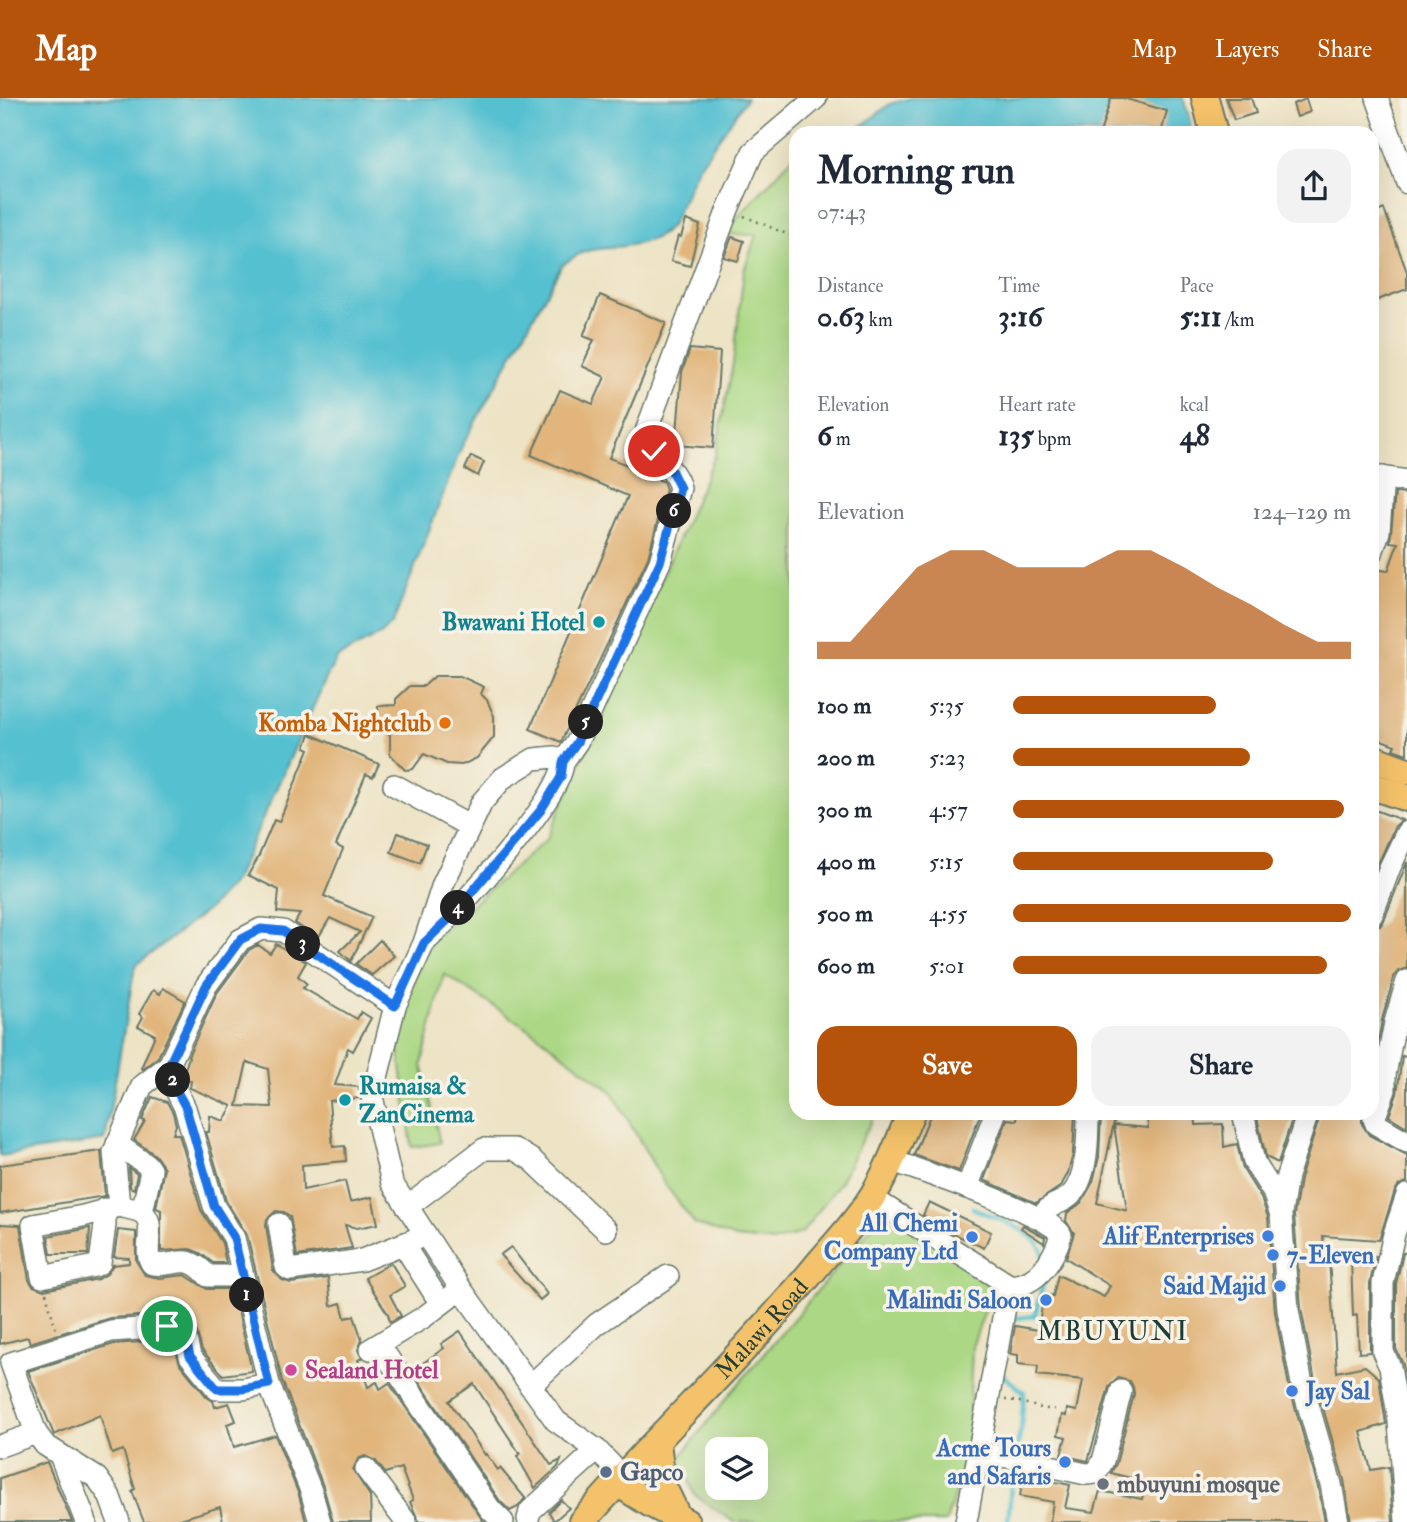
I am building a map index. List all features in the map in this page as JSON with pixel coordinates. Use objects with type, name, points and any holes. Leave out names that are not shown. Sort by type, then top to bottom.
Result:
[{"type":"main road","points":[[1205,98],[1212,126]]},
{"type":"main road","points":[[1379,761],[1407,771]]},
{"type":"main road","points":[[1379,788],[1407,798]]},
{"type":"main road","name":"Malawi Road","points":[[582,1522],[619,1479],[785,1306],[872,1198],[908,1120]]},
{"type":"main road","points":[[657,1442],[662,1485],[682,1519]]},
{"type":"main road","points":[[619,1479],[651,1504],[682,1519]]},
{"type":"street","points":[[424,943],[449,919],[541,810],[561,777],[563,762],[577,742],[660,562],[680,488],[671,470],[648,442],[647,429],[728,209],[753,152],[816,98]]},
{"type":"street","points":[[1377,98],[1407,183]]},
{"type":"street","points":[[1379,477],[1407,481]]},
{"type":"street","points":[[563,762],[554,757],[534,758],[503,778],[482,802],[443,884],[424,943],[395,1006],[372,1097],[392,1183],[407,1207],[461,1289],[556,1421],[597,1450],[619,1479]]},
{"type":"street","points":[[394,785],[469,826]]},
{"type":"street","points":[[1379,896],[1407,832]]},
{"type":"street","points":[[142,1212],[111,1207],[83,1216],[33,1225],[43,1276],[100,1263],[105,1225],[111,1207],[114,1152],[142,1086],[169,1065],[206,986],[240,940],[261,929],[283,931],[395,1006]]},
{"type":"street","points":[[1379,1106],[1385,1090],[1385,1075],[1395,1022],[1407,981]]},
{"type":"street","points":[[169,1065],[174,1086],[186,1108],[206,1185],[214,1206],[234,1238],[269,1384],[311,1491],[320,1522]]},
{"type":"street","points":[[967,1188],[993,1120]]},
{"type":"street","points":[[1041,1219],[1048,1208],[1070,1196],[1079,1180],[1088,1147],[1088,1120]]},
{"type":"street","points":[[1245,1120],[1254,1162],[1273,1192],[1281,1214]]},
{"type":"street","points":[[1306,1120],[1287,1176],[1281,1214],[1288,1310],[1302,1384],[1331,1484],[1338,1522]]},
{"type":"street","points":[[1374,1120],[1376,1124],[1407,1142]]},
{"type":"street","points":[[117,1144],[147,1165],[151,1171],[142,1212],[149,1223],[147,1255],[152,1264],[161,1266],[187,1261],[199,1265],[208,1276],[242,1276]]},
{"type":"street","points":[[407,1207],[484,1149],[514,1149],[532,1160],[606,1230]]},
{"type":"street","points":[[872,1198],[1009,1285],[1024,1284],[1047,1263],[1060,1232],[1041,1219],[890,1160]]},
{"type":"street","points":[[1406,1522],[1399,1421],[1390,1367],[1383,1352],[1382,1283],[1397,1265],[1400,1211],[1407,1195]]},
{"type":"street","points":[[279,1224],[286,1267],[290,1270],[362,1261],[426,1235]]},
{"type":"street","points":[[402,1244],[441,1304]]},
{"type":"street","points":[[530,1386],[597,1324],[668,1276]]},
{"type":"street","points":[[966,1522],[1009,1285]]},
{"type":"street","points":[[461,1289],[377,1351],[490,1509],[503,1522]]},
{"type":"street","points":[[94,1522],[118,1518],[110,1495],[97,1478],[45,1445],[36,1433],[10,1363],[111,1331],[167,1326],[185,1335],[190,1356],[217,1389],[243,1389],[269,1384]]},
{"type":"street","points":[[979,1454],[1015,1458],[1086,1474],[1096,1473],[1103,1461],[1121,1391]]},
{"type":"street","points":[[0,1446],[36,1433]]},
{"type":"street","points":[[528,1519],[530,1511],[597,1450]]},
{"type":"street","points":[[60,1455],[86,1522]]},
{"type":"street","points":[[366,1469],[406,1522]]},
{"type":"path","points":[[728,209],[789,235]]},
{"type":"path","points":[[43,1276],[60,1347]]},
{"type":"path","points":[[1017,1402],[1039,1409],[1058,1409]]},
{"type":"green space","points":[[789,162],[789,1120],[872,1120],[841,1181],[802,1233],[773,1242],[736,1238],[695,1224],[664,1183],[612,1092],[535,1033],[444,974],[422,1064],[440,1143],[412,1147],[396,1029],[426,945],[547,839],[715,456],[733,364],[744,271],[756,235],[722,234]]},
{"type":"green space","points":[[886,1210],[994,1285],[972,1347],[968,1449],[946,1522],[734,1522],[695,1495],[679,1459],[730,1394]]},
{"type":"water","points":[[0,98],[747,98],[698,168],[671,226],[653,239],[632,245],[587,251],[562,265],[462,446],[393,623],[382,634],[338,657],[235,880],[210,908],[135,966],[105,1140],[0,1156]]},
{"type":"water","points":[[911,98],[1183,98],[1190,126],[862,126],[890,104]]},
{"type":"building","points":[[1111,98],[1123,98],[1167,111],[1163,126],[1102,126]]},
{"type":"building","points":[[1226,98],[1251,98],[1256,113],[1234,120]]},
{"type":"building","points":[[1306,99],[1310,112],[1297,117],[1293,104]]},
{"type":"building","points":[[1384,209],[1407,272],[1407,289],[1379,299],[1379,211]]},
{"type":"building","points":[[686,220],[700,225],[690,266],[671,261]]},
{"type":"building","points":[[732,237],[744,241],[738,261],[724,257]]},
{"type":"building","points":[[600,295],[666,323],[609,458],[654,475],[653,478],[663,481],[666,489],[648,558],[561,742],[530,729],[628,496],[531,455],[560,390],[593,404],[605,377],[582,366],[594,340],[583,336]]},
{"type":"building","points":[[690,349],[720,352],[713,448],[676,445],[682,372]]},
{"type":"building","points":[[471,456],[484,462],[478,476],[465,469]]},
{"type":"building","points":[[1395,493],[1407,494],[1407,754],[1393,749],[1395,745],[1379,739],[1379,570],[1388,571],[1398,543],[1390,542]]},
{"type":"building","name":"Komba Nightclub","points":[[435,676],[460,676],[484,687],[481,694],[487,700],[494,716],[494,737],[477,758],[462,765],[447,764],[424,754],[413,769],[405,770],[390,754],[390,735],[379,725],[378,706],[396,705],[396,699],[410,686],[424,686]]},
{"type":"building","points":[[310,734],[379,764],[373,777],[366,774],[336,845],[343,849],[324,896],[372,917],[351,961],[340,951],[360,932],[330,918],[318,938],[295,923],[300,914],[277,912],[279,890],[248,875],[274,820],[279,822],[309,749],[305,747]]},
{"type":"building","points":[[1379,812],[1402,820],[1395,826],[1379,862]]},
{"type":"building","points":[[398,833],[427,844],[420,863],[391,852]]},
{"type":"building","points":[[1407,862],[1407,968],[1398,971],[1394,977],[1379,1036],[1379,926]]},
{"type":"building","points":[[380,940],[394,956],[372,975],[356,964]]},
{"type":"building","points":[[276,944],[306,962],[298,976],[307,984],[303,988],[357,1019],[361,1012],[371,1018],[353,1051],[348,1048],[335,1085],[359,1087],[359,1098],[329,1101],[333,1147],[345,1146],[346,1161],[302,1165],[303,1190],[345,1181],[350,1202],[372,1197],[378,1224],[357,1228],[345,1225],[352,1248],[297,1256],[290,1216],[276,1211],[267,1219],[266,1225],[273,1270],[282,1280],[291,1283],[328,1278],[331,1306],[341,1303],[345,1318],[354,1316],[362,1340],[358,1350],[362,1358],[358,1360],[368,1387],[377,1382],[380,1389],[389,1383],[484,1522],[419,1522],[410,1502],[413,1500],[401,1468],[385,1473],[376,1461],[365,1456],[358,1459],[353,1470],[370,1496],[371,1522],[333,1522],[323,1486],[282,1380],[247,1235],[226,1201],[206,1132],[209,1132],[210,1116],[224,1121],[232,1106],[190,1088],[191,1081],[186,1080],[184,1072],[188,1056],[217,993],[249,950],[258,945],[270,953]],"holes":[[[247,1062],[268,1069],[272,1107],[237,1106]]]},
{"type":"building","points":[[163,988],[185,1001],[158,1057],[143,1069],[141,1068],[155,1035],[138,1026],[143,1017],[139,1014],[153,990],[160,994]]},
{"type":"building","points":[[1402,1056],[1407,1057],[1407,1127],[1389,1116],[1397,1094]]},
{"type":"building","points":[[152,1097],[167,1102],[173,1113],[176,1125],[173,1134],[179,1134],[201,1210],[222,1243],[226,1263],[213,1263],[190,1249],[161,1251],[161,1210],[156,1208],[164,1168],[155,1155],[134,1140],[145,1121],[142,1120]]},
{"type":"building","points":[[928,1120],[978,1120],[959,1171],[914,1155]]},
{"type":"building","points":[[1007,1120],[1075,1120],[1073,1154],[1068,1173],[1061,1186],[1036,1203],[984,1180]]},
{"type":"building","points":[[1101,1120],[1115,1120],[1097,1203],[1127,1211],[1114,1125],[1148,1128],[1147,1120],[1196,1120],[1196,1125],[1223,1124],[1224,1147],[1237,1144],[1243,1169],[1261,1198],[1268,1217],[1275,1312],[1289,1386],[1318,1487],[1325,1522],[1050,1522],[1053,1502],[1020,1496],[1024,1474],[1036,1476],[1070,1485],[1065,1508],[1094,1512],[1100,1491],[1142,1499],[1146,1482],[1111,1473],[1116,1464],[1134,1394],[1130,1381],[1118,1378],[1109,1387],[1088,1461],[1061,1455],[1066,1437],[1058,1435],[1062,1415],[1066,1416],[1067,1409],[1077,1411],[1083,1380],[1037,1375],[1038,1366],[1018,1364],[1018,1355],[1010,1354],[1015,1326],[1038,1330],[1044,1294],[1053,1296],[1058,1275],[1104,1297],[1110,1286],[1066,1258],[1074,1233],[1066,1221],[1067,1213],[1081,1203],[1093,1182],[1099,1157]]},
{"type":"building","points":[[1258,1120],[1292,1120],[1278,1163],[1266,1157]]},
{"type":"building","points":[[1319,1120],[1362,1120],[1369,1135],[1407,1155],[1407,1182],[1399,1185],[1395,1191],[1379,1240],[1323,1236],[1325,1261],[1329,1260],[1337,1372],[1365,1366],[1379,1378],[1386,1424],[1361,1432],[1371,1470],[1389,1467],[1393,1522],[1351,1522],[1344,1480],[1315,1381],[1301,1308],[1294,1215],[1300,1179]]},
{"type":"building","points":[[101,1151],[105,1196],[0,1213],[0,1165]]},
{"type":"building","points":[[129,1168],[137,1174],[134,1189],[130,1187]]},
{"type":"building","points":[[929,1202],[991,1232],[984,1248],[950,1232],[923,1215]]},
{"type":"building","points":[[0,1224],[20,1225],[29,1280],[33,1286],[44,1290],[98,1279],[107,1274],[113,1265],[129,1263],[129,1258],[114,1257],[118,1230],[136,1232],[136,1261],[145,1275],[160,1278],[185,1275],[207,1289],[233,1289],[252,1371],[223,1375],[202,1350],[195,1326],[167,1314],[110,1318],[30,1343],[28,1337],[0,1344]]},
{"type":"building","points":[[1023,1225],[1045,1237],[1044,1243],[1021,1228]]},
{"type":"building","points":[[90,1228],[88,1254],[51,1254],[48,1236]]},
{"type":"building","points":[[511,1247],[547,1294],[540,1300],[500,1255]]},
{"type":"building","points":[[1403,1253],[1407,1253],[1407,1389],[1403,1364],[1396,1349],[1396,1284]]},
{"type":"building","points":[[1376,1256],[1370,1283],[1370,1352],[1359,1353],[1357,1315],[1353,1316],[1351,1258]]},
{"type":"building","points":[[391,1263],[405,1286],[390,1295],[401,1316],[390,1322],[388,1314],[365,1278]]},
{"type":"building","points":[[460,1331],[551,1465],[561,1460],[558,1467],[535,1488],[517,1456],[520,1454],[474,1384],[449,1401],[485,1455],[498,1470],[500,1468],[525,1498],[518,1507],[510,1511],[500,1501],[412,1371],[444,1348],[441,1344]]},
{"type":"building","points":[[165,1340],[174,1344],[180,1364],[213,1401],[215,1407],[229,1403],[236,1421],[227,1424],[234,1447],[275,1435],[299,1495],[306,1522],[223,1522],[220,1507],[177,1520],[178,1522],[144,1522],[132,1491],[135,1489],[123,1450],[112,1454],[100,1415],[54,1435],[28,1371],[114,1344]]},
{"type":"building","points":[[47,1462],[72,1522],[0,1522],[0,1478]]},
{"type":"building","points":[[561,1500],[569,1508],[554,1521],[549,1512]]},
{"type":"waterway","points":[[973,1208],[1024,1232],[1040,1246],[1044,1255]]},
{"type":"waterway","points":[[1008,1319],[1035,1316],[1044,1280]]},
{"type":"waterway","points":[[1001,1374],[1024,1392],[1016,1452]]},
{"type":"waterway","points":[[1008,1522],[1013,1464]]},
{"type":"place","name":"Bwawani Hotel","points":[[599,622]]},
{"type":"place","name":"Komba Nightclub","points":[[445,723]]},
{"type":"place","name":"Rumaisa & ZanCinema","points":[[345,1100]]},
{"type":"place","name":"Alif Enterprises","points":[[1268,1236]]},
{"type":"place","name":"All Chemi Company Ltd","points":[[972,1237]]},
{"type":"place","name":"7-Eleven","points":[[1273,1255]]},
{"type":"place","name":"Said Majid","points":[[1280,1286]]},
{"type":"place","name":"Malindi Saloon","points":[[1046,1300]]},
{"type":"place","name":"Sealand Hotel","points":[[291,1370]]},
{"type":"place","name":"Jay Sal","points":[[1292,1391]]},
{"type":"place","name":"Acme Tours and Safaris","points":[[1065,1462]]},
{"type":"place","name":"Gapco","points":[[606,1472]]},
{"type":"place","name":"mbuyuni mosque","points":[[1103,1484]]},
{"type":"district","name":"MBUYUNI","points":[[1113,1332]]},
{"type":"route","points":[[167,1326],[185,1335],[190,1356],[217,1389],[225,1391],[269,1384],[234,1238],[214,1206],[206,1185],[186,1108],[174,1086],[169,1065],[206,986],[240,940],[261,929],[283,931],[395,1006],[424,943],[449,919],[541,810],[561,777],[563,762],[577,742],[660,562],[680,488],[671,470],[654,451]]}]
